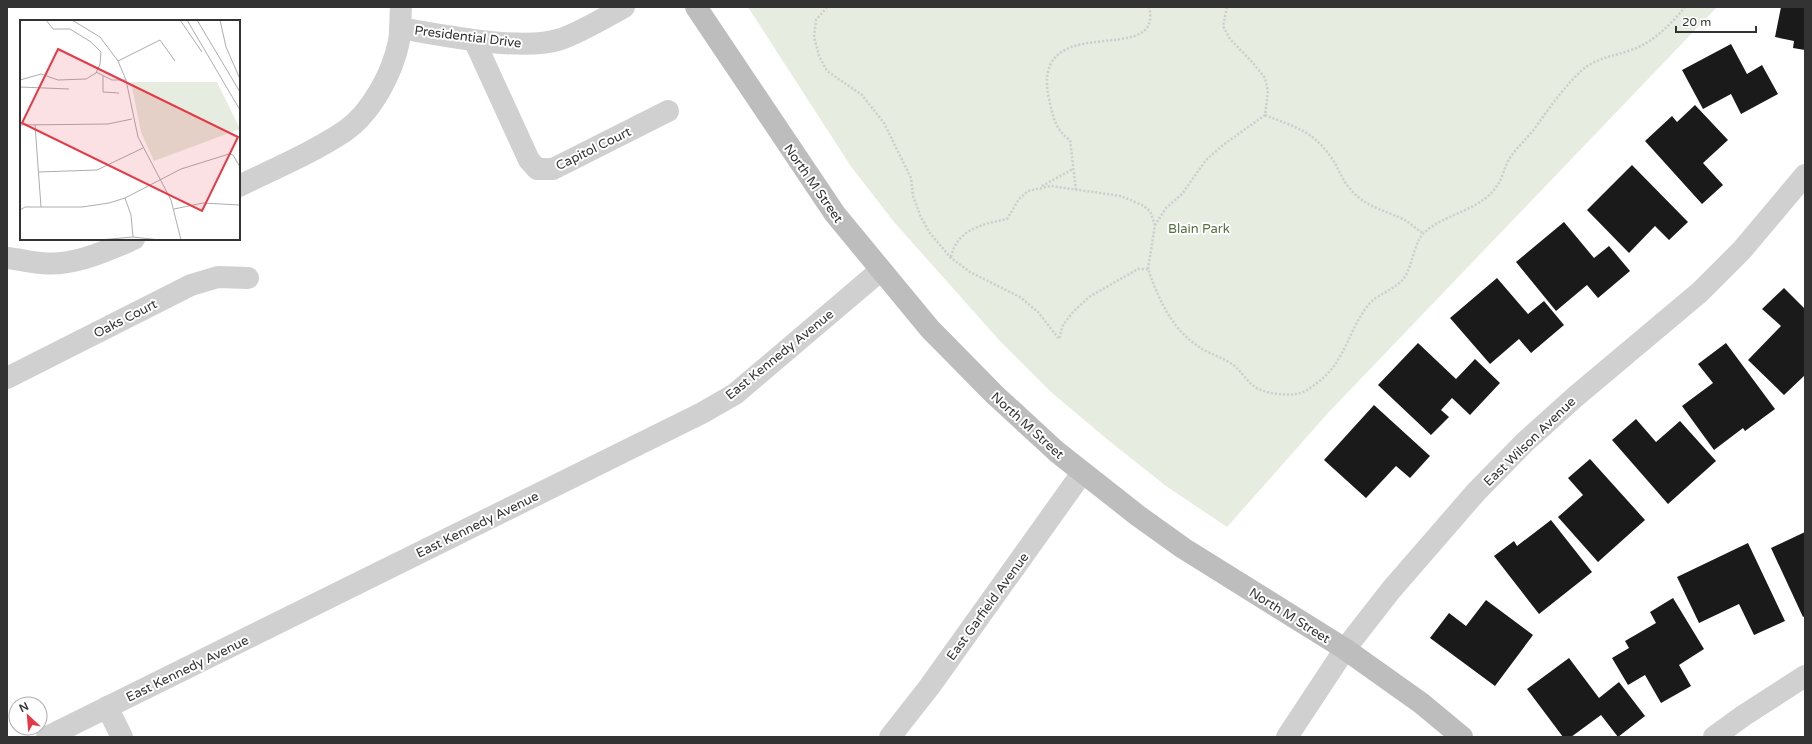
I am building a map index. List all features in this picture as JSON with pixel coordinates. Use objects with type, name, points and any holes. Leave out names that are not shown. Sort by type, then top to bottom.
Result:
[{"type":"street","name":"Presidential Drive","points":[[240,185],[340,134],[364,112],[378,93],[390,68],[399,41],[400,18],[474,40],[528,43],[561,39],[624,7]]},
{"type":"street","name":"North M Street","points":[[696,7],[810,179],[859,244],[930,329],[985,386],[1082,473],[1183,548],[1345,649],[1421,703],[1462,737]]},
{"type":"street","name":"Capitol Court","points":[[474,40],[529,160],[537,169],[553,169],[668,111]]},
{"type":"street","name":"East Wilson Avenue","points":[[1287,737],[1345,649],[1391,590],[1476,492],[1525,442],[1575,397],[1700,292],[1742,250],[1805,175]]},
{"type":"street","points":[[7,258],[42,264],[66,262],[90,256],[131,240]]},
{"type":"street","name":"East Kennedy Avenue","points":[[47,737],[702,413],[735,394],[881,270]]},
{"type":"street","name":"Oaks Court","points":[[7,378],[191,285],[218,277],[248,278]]},
{"type":"street","name":"East Garfield Avenue","points":[[890,737],[930,686],[1082,473]]},
{"type":"street","points":[[1714,737],[1743,716],[1805,676]]},
{"type":"street","points":[[107,707],[122,737]]},
{"type":"path","points":[[827,7],[816,20],[814,37],[818,56],[827,71],[862,96],[884,124],[912,178],[913,196],[920,215],[929,232],[951,258],[970,272],[1020,297],[1038,312],[1059,339],[1063,325],[1073,312],[1089,297],[1138,269],[1148,269]]},
{"type":"path","points":[[1076,190],[1070,140],[1061,134],[1052,112],[1047,79],[1050,68],[1055,58],[1064,49],[1074,44],[1126,39],[1139,35],[1148,26],[1151,15],[1149,7]]},
{"type":"path","points":[[1227,7],[1223,26],[1230,39],[1253,62],[1265,78],[1268,91],[1265,115],[1223,145],[1206,160],[1182,194],[1166,208],[1155,225],[1148,269],[1160,300],[1179,329],[1196,345],[1235,366],[1255,387],[1272,393],[1290,395],[1299,394],[1329,375],[1339,361],[1359,320],[1369,304],[1404,278],[1423,233],[1479,203],[1497,186],[1508,162],[1520,143],[1536,127],[1550,106],[1581,71],[1597,59],[1633,50],[1659,34],[1675,20],[1685,7]]},
{"type":"path","points":[[1265,115],[1304,130],[1318,141],[1332,158],[1344,181],[1352,192],[1366,202],[1404,220],[1423,233]]},
{"type":"path","points":[[1040,188],[1073,169]]},
{"type":"path","points":[[951,258],[953,248],[959,238],[976,227],[1007,219],[1019,199],[1028,191],[1040,188],[1065,187],[1076,190],[1121,196],[1150,211],[1155,225]]},
{"type":"green space","name":"Blain Park","points":[[748,7],[1717,7],[1327,414],[1227,527],[1166,486],[1108,440],[1051,392],[1000,341],[894,222],[850,165]]},
{"type":"building","points":[[1781,7],[1805,7],[1805,50],[1793,48],[1794,41],[1775,37]]},
{"type":"building","points":[[1731,44],[1747,74],[1762,65],[1778,94],[1741,114],[1731,94],[1703,109],[1682,70]]},
{"type":"building","points":[[1695,105],[1728,140],[1703,163],[1723,185],[1702,204],[1645,141],[1672,116],[1677,122]]},
{"type":"building","points":[[1632,165],[1688,222],[1669,240],[1655,226],[1629,253],[1587,210]]},
{"type":"building","points":[[1564,222],[1594,258],[1609,246],[1630,271],[1598,298],[1587,285],[1556,311],[1516,262]]},
{"type":"building","points":[[1497,278],[1528,314],[1544,301],[1564,325],[1531,353],[1519,339],[1490,364],[1450,318]]},
{"type":"building","points":[[1784,288],[1805,309],[1805,375],[1784,395],[1748,360],[1781,326],[1762,309]]},
{"type":"building","points":[[1418,343],[1456,379],[1475,359],[1500,383],[1470,415],[1452,398],[1441,410],[1449,417],[1431,435],[1378,385]]},
{"type":"building","points":[[1726,343],[1775,409],[1745,431],[1743,428],[1714,450],[1682,406],[1713,383],[1698,364]]},
{"type":"building","points":[[1374,405],[1430,456],[1410,478],[1396,466],[1366,498],[1324,460]]},
{"type":"building","points":[[1636,419],[1656,442],[1680,421],[1716,461],[1668,504],[1612,440]]},
{"type":"building","points":[[1590,459],[1645,520],[1598,562],[1558,517],[1583,495],[1568,478]]},
{"type":"building","points":[[1551,520],[1592,572],[1539,614],[1494,556],[1514,541],[1517,546]]},
{"type":"building","points":[[1805,532],[1805,616],[1803,617],[1771,548]]},
{"type":"building","points":[[1748,543],[1785,621],[1754,635],[1739,604],[1699,623],[1677,577]]},
{"type":"building","points":[[1673,598],[1704,649],[1679,665],[1691,686],[1661,703],[1645,675],[1628,685],[1612,658],[1629,648],[1625,641],[1656,623],[1650,612]]},
{"type":"building","points":[[1486,600],[1533,635],[1495,686],[1430,638],[1449,613],[1466,626]]},
{"type":"building","points":[[1569,658],[1599,698],[1619,682],[1645,716],[1618,737],[1601,715],[1571,737],[1563,737],[1527,689]]}]
